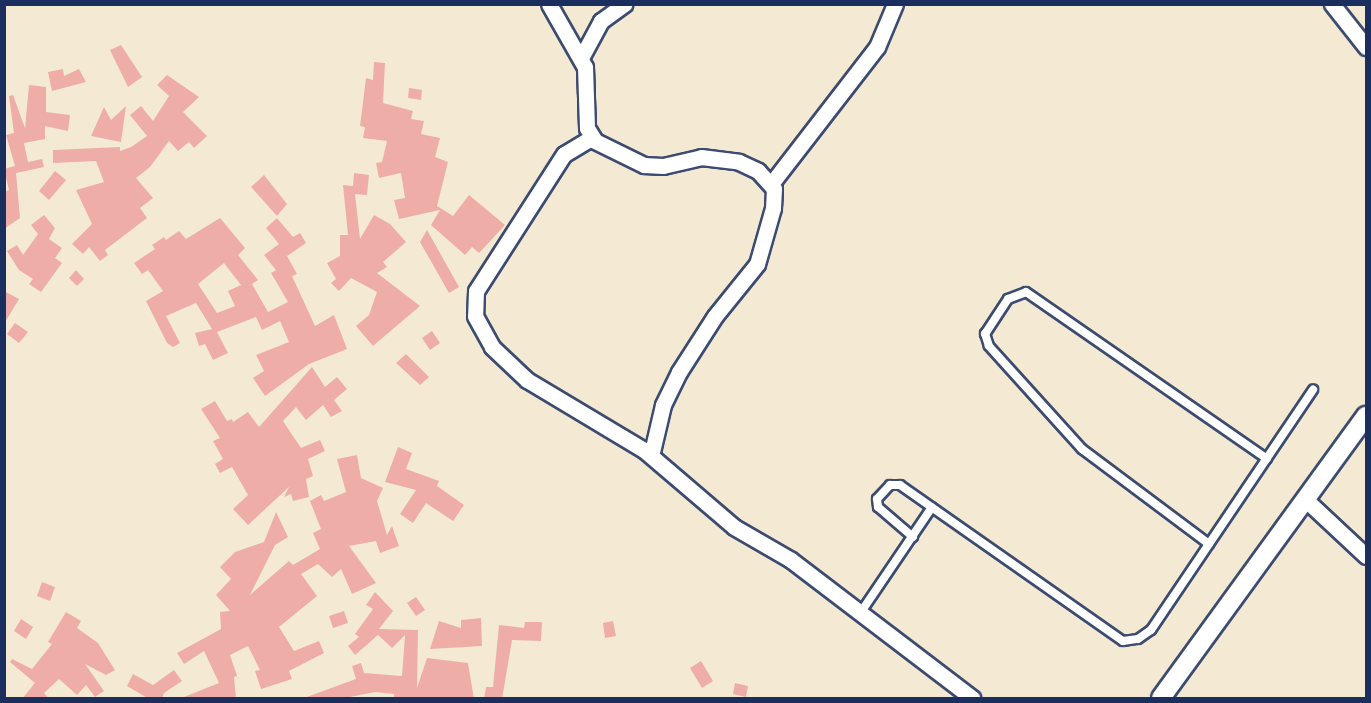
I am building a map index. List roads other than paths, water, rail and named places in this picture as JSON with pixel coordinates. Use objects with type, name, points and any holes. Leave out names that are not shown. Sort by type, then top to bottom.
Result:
[{"type":"street","points":[[549,4],[581,58],[591,138]]},
{"type":"street","points":[[581,58],[602,21],[624,4]]},
{"type":"street","points":[[651,456],[663,405],[679,372],[715,316],[757,264],[773,208],[771,184],[878,47],[895,4]]},
{"type":"street","points":[[1332,4],[1366,47]]},
{"type":"street","points":[[591,138],[644,165],[663,166],[711,157],[750,166],[771,184]]},
{"type":"street","points":[[591,138],[564,154],[476,291],[473,306],[485,335],[506,363],[537,387],[651,456],[734,527],[791,560],[858,616],[972,699]]},
{"type":"street","points":[[1161,699],[1366,416]]},
{"type":"street","points":[[1306,500],[1366,556]]},
{"type":"lane","points":[[1209,544],[1082,449],[989,345],[985,334],[1008,299],[1026,292],[1267,459]]},
{"type":"lane","points":[[913,537],[883,514],[877,503],[879,495],[890,485],[900,485],[1127,642],[1151,630],[1313,390]]},
{"type":"lane","points":[[858,616],[932,507]]}]
